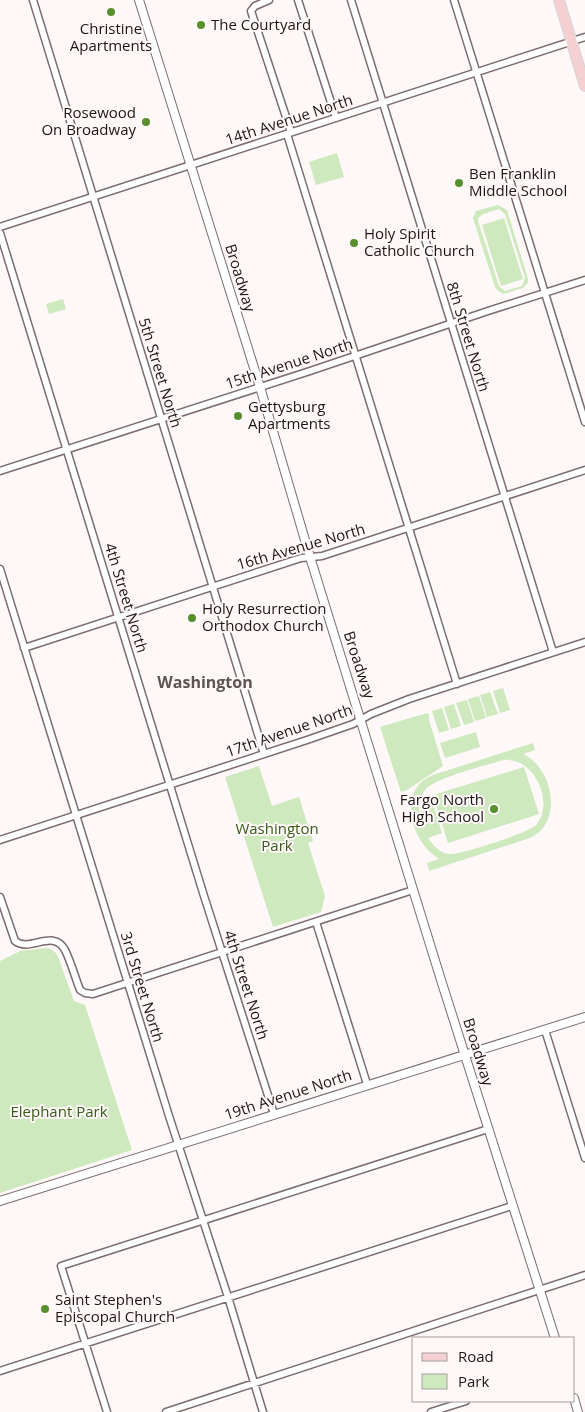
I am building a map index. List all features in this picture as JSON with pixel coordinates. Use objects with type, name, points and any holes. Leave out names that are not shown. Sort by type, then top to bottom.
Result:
[{"type":"main road","points":[[559,0],[585,86]]},
{"type":"street","name":"5th Street North","points":[[33,0],[264,754]]},
{"type":"street","name":"Broadway","points":[[139,0],[260,387],[310,557],[362,720],[413,890],[555,1337]]},
{"type":"street","points":[[269,0],[255,6],[251,11],[457,684]]},
{"type":"street","points":[[298,0],[336,118]]},
{"type":"street","name":"8th Street North","points":[[351,0],[553,652]]},
{"type":"street","points":[[454,0],[585,422]]},
{"type":"street","name":"14th Avenue North","points":[[0,227],[585,37]]},
{"type":"street","name":"4th Street North","points":[[0,234],[274,1114]]},
{"type":"street","name":"15th Avenue North","points":[[0,471],[585,280]]},
{"type":"street","name":"16th Avenue North","points":[[24,648],[301,558],[322,556],[585,470]]},
{"type":"street","name":"3rd Street North","points":[[0,569],[263,1412]]},
{"type":"street","name":"17th Avenue North","points":[[0,840],[344,727],[409,699],[585,642]]},
{"type":"street","points":[[0,897],[2,914],[13,938],[18,944],[47,940],[59,942],[64,949],[80,990],[93,994],[413,890]]},
{"type":"street","points":[[316,922],[367,1084]]},
{"type":"street","name":"19th Avenue North","points":[[0,1201],[585,1016]]},
{"type":"street","points":[[545,1030],[585,1158]]},
{"type":"street","points":[[107,1412],[61,1266],[488,1129]]},
{"type":"street","points":[[0,1371],[512,1206]]},
{"type":"street","points":[[166,1412],[585,1275]]},
{"type":"street","points":[[431,1412],[463,1402]]},
{"type":"green space","points":[[337,153],[344,177],[316,185],[309,162]]},
{"type":"green space","points":[[498,205],[507,210],[528,279],[528,283],[523,288],[503,294],[495,287],[473,218],[476,211]],"holes":[[[499,209],[505,214],[525,278],[522,286],[505,291],[499,286],[478,221],[478,218],[483,214]]]},
{"type":"green space","points":[[504,218],[523,279],[501,286],[482,225]]},
{"type":"green space","points":[[63,299],[66,309],[49,314],[46,304]]},
{"type":"green space","points":[[503,688],[510,710],[500,713],[493,691]]},
{"type":"green space","points":[[490,692],[498,714],[487,717],[480,695]]},
{"type":"green space","points":[[479,696],[486,718],[475,721],[468,699]]},
{"type":"green space","points":[[467,700],[474,722],[464,725],[456,703]]},
{"type":"green space","points":[[454,704],[461,726],[451,729],[444,707]]},
{"type":"green space","points":[[442,708],[449,730],[439,733],[432,711]]},
{"type":"green space","points":[[429,714],[429,720],[443,766],[401,792],[380,727]]},
{"type":"green space","points":[[476,732],[480,747],[445,758],[440,743]]},
{"type":"green space","points":[[533,743],[535,750],[523,754],[539,766],[544,775],[551,795],[549,816],[542,829],[530,838],[429,871],[427,863],[439,859],[424,846],[418,837],[414,827],[411,806],[417,787],[422,781],[433,775]],"holes":[[[504,760],[515,761],[525,766],[539,784],[543,806],[541,816],[536,825],[508,838],[466,851],[449,854],[437,848],[428,838],[442,833],[434,807],[419,812],[421,797],[424,791],[431,785],[462,772]]]},
{"type":"green space","name":"Washington Park","points":[[259,766],[272,806],[299,797],[313,841],[308,843],[325,896],[321,912],[273,927],[225,777]]},
{"type":"green space","points":[[524,767],[539,814],[448,843],[433,795]]},
{"type":"green space","name":"Elephant Park","points":[[51,949],[57,954],[74,1001],[85,1005],[132,1150],[0,1193],[0,961],[20,951]]},
{"type":"place","name":"Christine Apartments","points":[[111,12]]},
{"type":"place","name":"The Courtyard","points":[[201,25]]},
{"type":"place","name":"Rosewood On Broadway","points":[[146,122]]},
{"type":"place","name":"Ben Franklin Middle School","points":[[459,183]]},
{"type":"place","name":"Holy Spirit Catholic Church","points":[[354,243]]},
{"type":"place","name":"Gettysburg Apartments","points":[[238,416]]},
{"type":"place","name":"Holy Resurrection Orthodox Church","points":[[192,618]]},
{"type":"place","name":"Fargo North High School","points":[[494,809]]},
{"type":"place","name":"Saint Stephen's Episcopal Church","points":[[45,1309]]},
{"type":"district","name":"Washington","points":[[205,682]]}]
